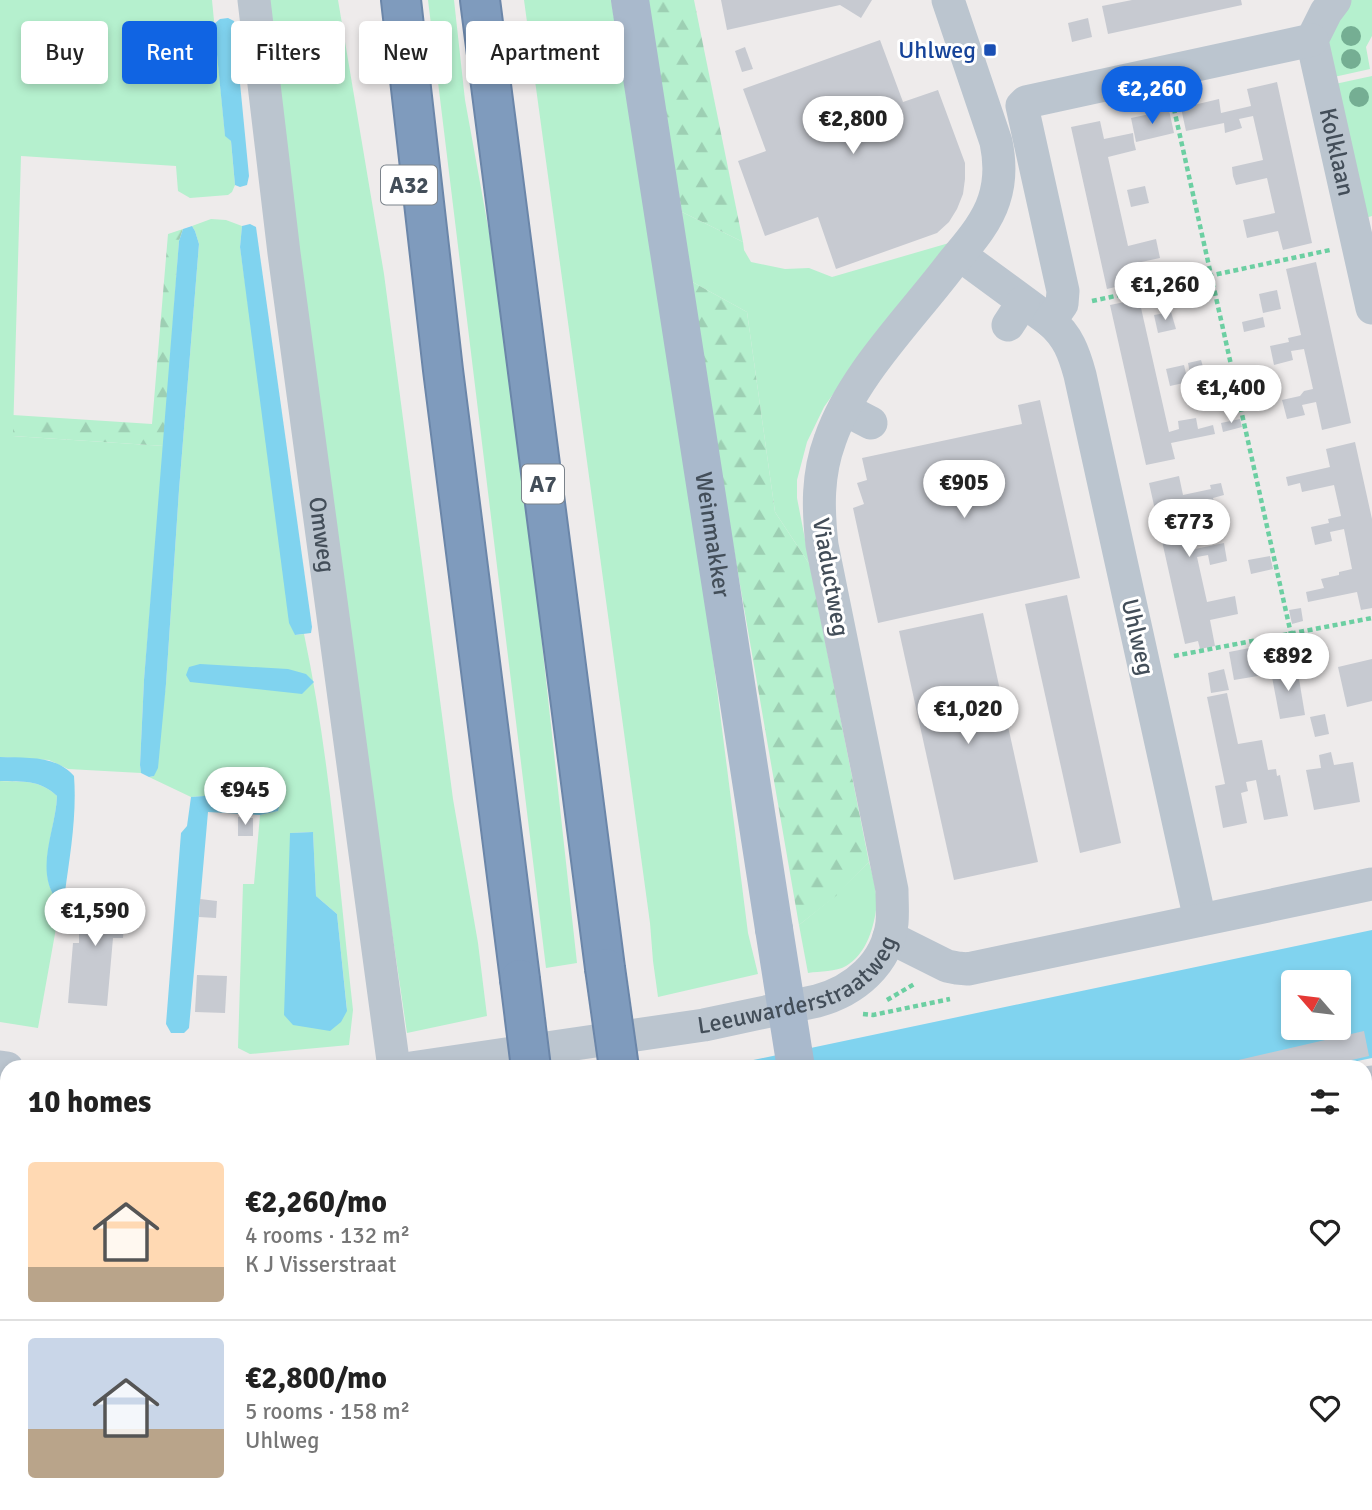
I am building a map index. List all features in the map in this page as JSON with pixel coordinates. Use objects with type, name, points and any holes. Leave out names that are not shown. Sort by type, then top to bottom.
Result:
[{"type":"highway","name":"A32","points":[[375,0],[443,370]]},
{"type":"highway","points":[[401,0],[443,370],[530,1060]]},
{"type":"highway","name":"A7","points":[[480,0],[618,1060]]},
{"type":"main road","name":"Weinmakker","points":[[630,0],[795,1060]]},
{"type":"street","name":"Omweg","points":[[254,0],[286,266],[393,1060]]},
{"type":"street","points":[[948,0],[949,38],[993,133],[999,162],[993,202],[980,228],[960,255]]},
{"type":"street","points":[[1050,321],[1062,304],[1064,296],[1023,105],[1026,102],[1312,40],[1321,20],[1335,0]]},
{"type":"street","name":"Kolklaan","points":[[1312,40],[1372,308]]},
{"type":"street","name":"Uhlweg","points":[[960,255],[1016,314],[1050,321],[1072,348],[1200,920]]},
{"type":"street","name":"Viaductweg","points":[[889,937],[892,913],[890,877],[822,545],[820,479],[830,438],[857,416],[852,392],[960,255]]},
{"type":"street","name":"Leeuwarderstraatweg","points":[[466,1060],[704,1025],[817,1002],[840,994],[862,979],[877,961],[889,937],[947,965],[962,969],[1372,884]]},
{"type":"path","points":[[1174,109],[1291,634]]},
{"type":"path","points":[[1088,302],[1335,249]]},
{"type":"path","points":[[1165,658],[1372,618]]},
{"type":"green space","points":[[0,0],[212,0],[214,21],[122,21],[122,84],[217,84],[217,52],[225,135],[231,141],[235,185],[232,192],[228,195],[190,198],[178,191],[176,166],[21,156],[13,436],[164,446],[144,680],[141,773],[68,769],[49,760],[0,757]]},
{"type":"green space","points":[[267,0],[338,0],[342,21],[270,21]]},
{"type":"green space","points":[[428,0],[454,0],[465,100],[509,342],[577,963],[546,968],[438,84],[452,84],[452,21],[431,21]]},
{"type":"green space","points":[[524,0],[611,0],[615,21],[527,21]]},
{"type":"green space","points":[[645,0],[694,0],[743,242],[682,212]]},
{"type":"green space","points":[[1351,0],[1372,0],[1372,36],[1366,47],[1370,69],[1334,77],[1328,43],[1335,21]]},
{"type":"green space","points":[[345,42],[384,274],[453,799],[478,943],[487,1016],[407,1033],[333,532],[277,84],[345,84]]},
{"type":"green space","points":[[1372,76],[1372,216],[1365,218],[1335,84]]},
{"type":"green space","points":[[624,77],[685,438],[748,933],[758,974],[658,997],[535,84],[624,84]]},
{"type":"green space","points":[[682,212],[743,242],[751,262],[785,269],[809,268],[832,277],[949,243],[855,363],[824,407],[807,442],[797,480],[797,498],[810,565],[775,512],[747,312],[687,279]]},
{"type":"green space","points":[[211,219],[226,220],[242,226],[240,247],[295,635],[304,634],[321,727],[353,1010],[349,1045],[250,1054],[238,1048],[243,884],[254,884],[260,815],[278,811],[284,790],[191,797],[149,777],[154,776],[166,684],[199,244],[192,226]],"holes":[[[313,832],[316,896],[337,914],[347,1010],[290,833]]]},
{"type":"green space","points":[[183,229],[179,241],[164,446],[13,436],[13,415],[152,424],[168,234]]},
{"type":"green space","points":[[687,279],[747,312],[775,512],[810,565],[869,862],[836,896],[799,925]]},
{"type":"green space","points":[[0,781],[37,784],[57,796],[47,872],[54,896],[62,895],[38,1028],[0,1022]]},
{"type":"green space","points":[[869,862],[875,886],[876,910],[867,942],[858,956],[842,968],[808,973],[799,925],[835,896]]},
{"type":"water","points":[[228,18],[234,21],[231,21],[231,84],[240,84],[249,176],[247,185],[240,187],[235,185],[231,141],[225,136],[217,55],[217,22]]},
{"type":"water","points":[[250,224],[256,227],[311,633],[295,635],[289,623],[240,247],[242,226]]},
{"type":"water","points":[[192,226],[199,244],[166,684],[158,768],[154,776],[149,777],[141,773],[140,765],[144,680],[179,241],[183,229]]},
{"type":"water","points":[[200,664],[288,669],[306,674],[314,682],[302,694],[190,682],[186,675],[189,667]]},
{"type":"water","points":[[0,757],[50,761],[67,769],[74,776],[72,835],[65,892],[62,895],[54,896],[47,872],[48,847],[57,796],[37,784],[0,781]]},
{"type":"water","points":[[284,790],[278,811],[260,815],[208,812],[189,1028],[184,1033],[171,1033],[166,1024],[181,833],[187,826],[191,797]]},
{"type":"water","points":[[313,832],[316,896],[337,914],[347,1011],[341,1022],[330,1031],[293,1025],[284,1015],[290,833]]},
{"type":"water","points":[[1372,930],[1372,1058],[753,1060]]},
{"type":"building","points":[[721,0],[872,0],[861,18],[840,5],[727,30]]},
{"type":"building","points":[[1132,0],[1241,0],[1242,5],[1108,34],[1102,6]]},
{"type":"building","points":[[1088,18],[1092,37],[1072,42],[1068,23]]},
{"type":"building","points":[[880,40],[903,102],[938,90],[965,163],[963,194],[949,222],[937,233],[836,269],[818,217],[765,236],[738,161],[766,151],[743,89]]},
{"type":"building","points":[[745,47],[753,69],[742,72],[735,51]]},
{"type":"building","points":[[1277,82],[1312,243],[1283,250],[1278,231],[1247,238],[1243,220],[1275,213],[1267,178],[1236,185],[1233,176],[1232,167],[1263,160],[1253,116],[1239,119],[1242,128],[1225,133],[1224,123],[1186,131],[1181,108],[1219,99],[1221,113],[1251,106],[1247,89]]},
{"type":"building","points":[[1169,110],[1174,133],[1136,142],[1131,118]]},
{"type":"building","points":[[1100,121],[1104,139],[1133,133],[1136,150],[1108,157],[1128,246],[1156,239],[1160,258],[1132,264],[1136,282],[1107,289],[1071,127]]},
{"type":"building","points":[[1145,186],[1149,203],[1131,207],[1127,190]]},
{"type":"building","points":[[1316,262],[1351,423],[1322,430],[1316,402],[1302,405],[1305,415],[1287,419],[1282,400],[1300,396],[1304,391],[1313,389],[1304,349],[1291,351],[1293,360],[1274,365],[1270,346],[1289,342],[1288,338],[1301,335],[1286,269]]},
{"type":"building","points":[[1277,290],[1281,309],[1263,313],[1259,294]]},
{"type":"building","points":[[1139,299],[1169,432],[1179,429],[1178,421],[1196,418],[1198,429],[1213,425],[1215,434],[1171,443],[1175,459],[1146,465],[1110,305]]},
{"type":"building","points":[[1171,312],[1176,329],[1158,333],[1154,315]]},
{"type":"building","points":[[1263,317],[1265,327],[1244,332],[1242,322]]},
{"type":"building","points":[[1201,360],[1204,370],[1190,373],[1188,363]]},
{"type":"building","points":[[1184,365],[1188,382],[1170,386],[1166,369]]},
{"type":"building","points":[[1257,380],[1261,400],[1244,404],[1239,383]]},
{"type":"building","points":[[1040,400],[1080,578],[878,623],[853,508],[864,504],[857,483],[867,480],[862,458],[1022,424],[1018,405]]},
{"type":"building","points":[[1240,419],[1242,427],[1223,432],[1221,423]]},
{"type":"building","points":[[1355,442],[1372,519],[1372,608],[1361,610],[1357,592],[1308,602],[1306,592],[1324,588],[1321,579],[1352,569],[1344,529],[1330,532],[1332,541],[1315,545],[1311,527],[1329,523],[1328,519],[1341,516],[1334,485],[1302,492],[1300,483],[1288,486],[1286,477],[1330,467],[1326,449]]},
{"type":"building","points":[[1179,476],[1183,495],[1211,489],[1210,485],[1221,483],[1224,495],[1213,498],[1215,508],[1198,511],[1196,502],[1185,504],[1195,549],[1224,543],[1227,561],[1210,565],[1208,555],[1197,557],[1207,602],[1235,596],[1238,614],[1210,620],[1215,646],[1200,649],[1198,641],[1185,644],[1149,483]]},
{"type":"building","points":[[1270,556],[1273,569],[1251,574],[1248,560]]},
{"type":"building","points":[[1067,595],[1121,843],[1080,853],[1025,604]]},
{"type":"building","points":[[1301,608],[1303,621],[1292,624],[1289,610]]},
{"type":"building","points":[[983,613],[1038,862],[954,880],[899,631]]},
{"type":"building","points":[[1265,645],[1270,674],[1234,680],[1229,652]]},
{"type":"building","points":[[1372,659],[1372,701],[1347,707],[1338,667]]},
{"type":"building","points":[[1297,667],[1305,715],[1280,719],[1271,672]]},
{"type":"building","points":[[1224,669],[1229,690],[1211,693],[1208,673]]},
{"type":"building","points":[[1227,693],[1238,744],[1262,740],[1268,770],[1276,769],[1277,776],[1280,775],[1288,816],[1264,820],[1256,780],[1246,782],[1248,791],[1241,793],[1247,823],[1223,828],[1215,786],[1225,784],[1207,697]]},
{"type":"building","points":[[1325,714],[1329,734],[1315,737],[1310,717]]},
{"type":"building","points":[[1331,752],[1334,765],[1353,762],[1360,802],[1314,810],[1306,770],[1321,768],[1319,755]]},
{"type":"building","points":[[238,817],[253,818],[253,836],[238,836]]},
{"type":"building","points":[[80,893],[126,897],[123,938],[113,938],[107,1006],[68,1003],[73,943],[79,943],[79,934],[76,934]]},
{"type":"building","points":[[200,899],[217,901],[216,918],[199,917]]},
{"type":"building","points":[[197,975],[227,976],[225,1013],[195,1012]]},
{"type":"building","points":[[1364,1031],[1369,1056],[1352,1060],[1239,1060],[1325,1040],[1351,1040],[1351,1034]]},
{"type":"place","name":"Uhlweg","points":[[990,50]]}]
